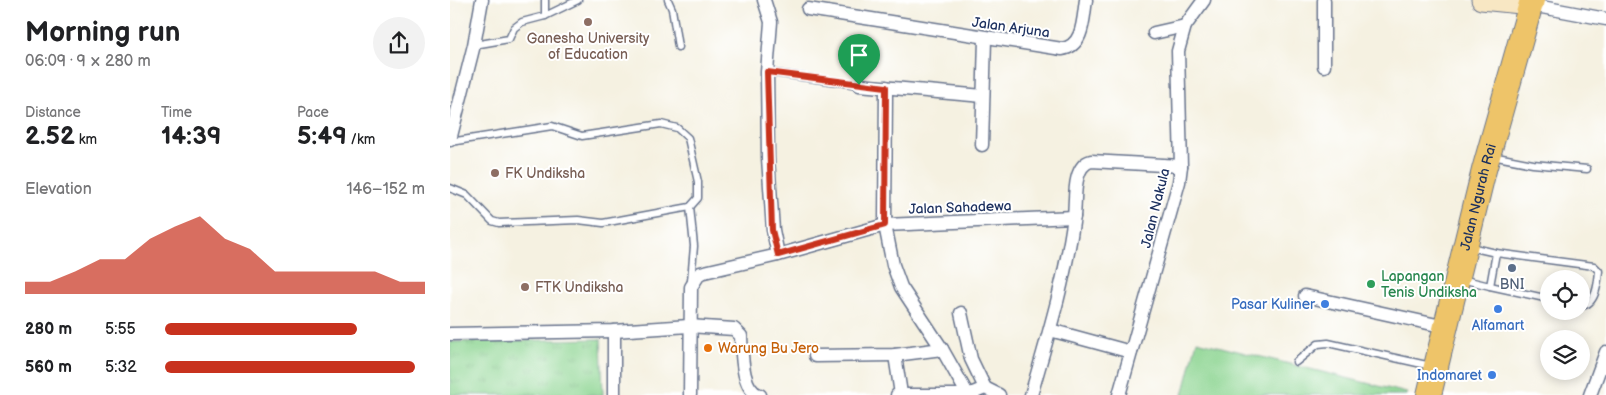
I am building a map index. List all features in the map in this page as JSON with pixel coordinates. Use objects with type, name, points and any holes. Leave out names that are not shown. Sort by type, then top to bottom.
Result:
[{"type":"highway","name":"Jalan Ngurah Rai","points":[[1430,395],[1488,156],[1531,3]]},
{"type":"street","points":[[450,141],[474,45],[482,0]]},
{"type":"street","points":[[764,0],[771,22],[767,72],[772,230],[778,255]]},
{"type":"street","name":"Jalan Arjuna","points":[[808,9],[985,39],[1062,49],[1069,48],[1076,43],[1081,31],[1086,0]]},
{"type":"street","name":"Jalan Nakula","points":[[1119,395],[1179,182],[1181,166],[1178,51],[1186,26],[1204,0]]},
{"type":"street","points":[[1324,0],[1324,66]]},
{"type":"street","points":[[1481,0],[1531,3],[1606,18]]},
{"type":"street","points":[[1154,33],[1186,26]]},
{"type":"street","points":[[982,145],[985,39]]},
{"type":"street","points":[[859,85],[983,96]]},
{"type":"street","points":[[886,87],[885,225],[893,265],[901,287],[942,349],[968,395]]},
{"type":"street","points":[[1031,395],[1050,330],[1064,271],[1074,217],[1078,175],[1082,166],[1091,161],[1181,166]]},
{"type":"street","name":"Jalan Sahadewa","points":[[691,287],[695,278],[700,273],[778,255],[885,225],[1074,217]]},
{"type":"street","points":[[690,395],[689,326],[691,287]]},
{"type":"street","points":[[1305,296],[1446,328]]},
{"type":"street","points":[[961,313],[971,359],[985,388],[999,395]]},
{"type":"street","points":[[450,334],[614,331],[689,326],[734,329],[741,336],[743,369],[750,388],[753,392],[760,395]]},
{"type":"street","points":[[1050,330],[1131,352]]},
{"type":"street","points":[[614,331],[614,395]]},
{"type":"street","points":[[815,356],[895,355],[942,349]]},
{"type":"street","points":[[1590,395],[1606,352]]},
{"type":"street","points":[[895,355],[901,394]]},
{"type":"street","points":[[897,395],[968,395],[985,388]]},
{"type":"lane","points":[[545,0],[545,16]]},
{"type":"lane","points":[[474,45],[510,39],[514,28],[522,22],[545,16],[578,0]]},
{"type":"lane","points":[[668,0],[672,9],[678,47]]},
{"type":"lane","points":[[767,72],[859,85]]},
{"type":"lane","points":[[450,141],[552,126],[582,136],[661,124],[677,128],[688,138],[698,182],[698,198],[690,208],[602,223],[578,220],[499,223],[492,221],[467,196],[450,188]]},
{"type":"lane","points":[[1488,156],[1533,164],[1587,169]]},
{"type":"lane","points":[[690,208],[694,246],[691,287]]},
{"type":"lane","points":[[1466,246],[1496,253],[1594,266],[1599,271],[1598,281],[1592,302],[1590,303]]},
{"type":"lane","points":[[1490,286],[1496,253]]},
{"type":"lane","points":[[1458,278],[1540,297]]},
{"type":"lane","points":[[1296,362],[1318,344],[1328,343],[1437,368]]},
{"type":"green space","points":[[601,339],[603,395],[450,395],[450,342]]},
{"type":"green space","points":[[1197,341],[1407,393],[1407,395],[1183,395]]},
{"type":"place","name":"Ganesha University of Education","points":[[588,22]]},
{"type":"place","name":"FK Undiksha","points":[[495,173]]},
{"type":"place","name":"BNI","points":[[1512,268]]},
{"type":"place","name":"Lapangan Tenis Undiksha","points":[[1371,284]]},
{"type":"place","name":"FTK Undiksha","points":[[525,287]]},
{"type":"place","name":"Pasar Kuliner","points":[[1325,304]]},
{"type":"place","name":"Alfamart","points":[[1498,309]]},
{"type":"place","name":"Warung Bu Jero","points":[[708,348]]},
{"type":"place","name":"Indomaret","points":[[1492,375]]},
{"type":"route","points":[[767,72],[859,85],[886,87],[885,225],[778,255],[772,230],[768,158],[767,72]]}]
